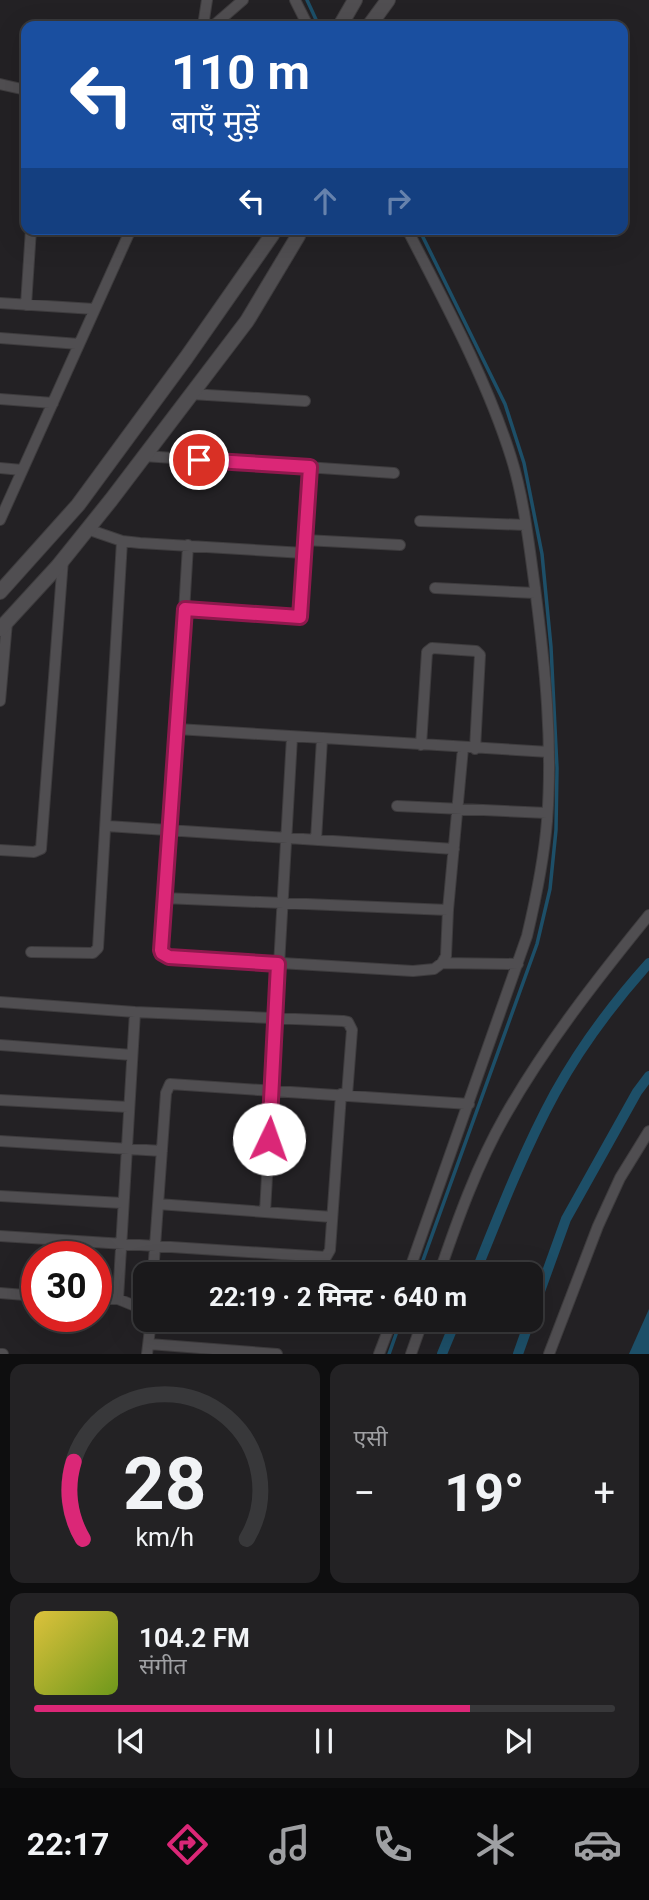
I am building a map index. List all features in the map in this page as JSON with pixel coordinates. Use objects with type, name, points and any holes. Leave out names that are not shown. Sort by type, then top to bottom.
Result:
[{"type":"street","points":[[204,21],[207,0]]},
{"type":"street","points":[[219,21],[243,0]]},
{"type":"street","points":[[295,0],[305,21]]},
{"type":"street","points":[[343,21],[355,0]]},
{"type":"street","points":[[373,21],[388,0]]},
{"type":"street","points":[[0,84],[21,89]]},
{"type":"street","points":[[26,305],[31,235]]},
{"type":"street","points":[[0,520],[128,235]]},
{"type":"street","points":[[0,592],[78,505],[272,235]]},
{"type":"street","points":[[0,701],[3,626],[87,529],[247,321],[298,235]]},
{"type":"street","points":[[410,235],[488,395],[512,458],[536,593],[549,752],[547,813],[539,886],[518,964],[412,1262]]},
{"type":"street","points":[[0,303],[94,309]]},
{"type":"street","points":[[0,338],[79,344]]},
{"type":"street","points":[[191,394],[305,401]]},
{"type":"street","points":[[0,399],[52,403]]},
{"type":"street","points":[[144,456],[394,473]]},
{"type":"street","points":[[185,609],[300,617],[310,467]]},
{"type":"street","points":[[0,468],[22,470]]},
{"type":"street","points":[[419,521],[525,524]]},
{"type":"street","points":[[87,529],[122,541],[304,553]]},
{"type":"street","points":[[305,540],[400,545]]},
{"type":"street","points":[[31,952],[97,951],[107,826],[122,541]]},
{"type":"street","points":[[188,545],[161,950],[165,956],[413,971],[434,969],[446,956],[463,748]]},
{"type":"street","points":[[0,850],[34,852],[41,849],[63,559]]},
{"type":"street","points":[[435,588],[536,593]]},
{"type":"street","points":[[421,745],[427,652],[432,648],[476,651],[480,655],[475,749]]},
{"type":"street","points":[[177,729],[549,752]]},
{"type":"street","points":[[265,1212],[292,737]]},
{"type":"street","points":[[316,840],[322,739]]},
{"type":"street","points":[[397,806],[547,813]]},
{"type":"street","points":[[107,826],[454,849]]},
{"type":"street","points":[[164,898],[448,910]]},
{"type":"street","points":[[444,1262],[474,1182],[505,1116],[597,979],[649,915]]},
{"type":"street","points":[[442,963],[518,964]]},
{"type":"street","points":[[0,1002],[135,1012],[343,1021],[352,1026],[329,1254],[324,1258],[0,1236]]},
{"type":"street","points":[[117,1299],[135,1012]]},
{"type":"street","points":[[0,1045],[132,1055]]},
{"type":"street","points":[[154,1262],[166,1093],[170,1084],[470,1104]]},
{"type":"street","points":[[0,1100],[128,1107]]},
{"type":"street","points":[[549,1354],[598,1226],[620,1178],[649,1131]]},
{"type":"street","points":[[0,1141],[162,1151]]},
{"type":"street","points":[[0,1196],[122,1203]]},
{"type":"street","points":[[158,1203],[332,1217]]},
{"type":"street","points":[[0,1293],[21,1295]]},
{"type":"street","points":[[112,1299],[133,1305]]},
{"type":"street","points":[[379,1354],[387,1332]]},
{"type":"street","points":[[411,1354],[419,1332]]},
{"type":"street","points":[[148,1349],[277,1354]]},
{"type":"water","points":[[649,1309],[649,1354],[629,1354]]},
{"type":"waterway","points":[[307,0],[317,21]]},
{"type":"waterway","points":[[422,235],[505,404],[524,463],[542,554],[551,647],[557,768],[556,830],[550,889],[537,944],[422,1262]]},
{"type":"waterway","points":[[480,1262],[522,1159],[555,1093],[599,1025],[649,963]]},
{"type":"waterway","points":[[543,1283],[566,1219],[637,1092],[649,1076]]},
{"type":"waterway","points":[[389,1354],[397,1332]]},
{"type":"waterway","points":[[442,1354],[451,1332]]},
{"type":"waterway","points":[[518,1354],[526,1332]]},
{"type":"route","points":[[199,460],[310,467],[300,617],[185,609],[164,898],[161,950],[165,956],[278,964],[269,1139]]}]
